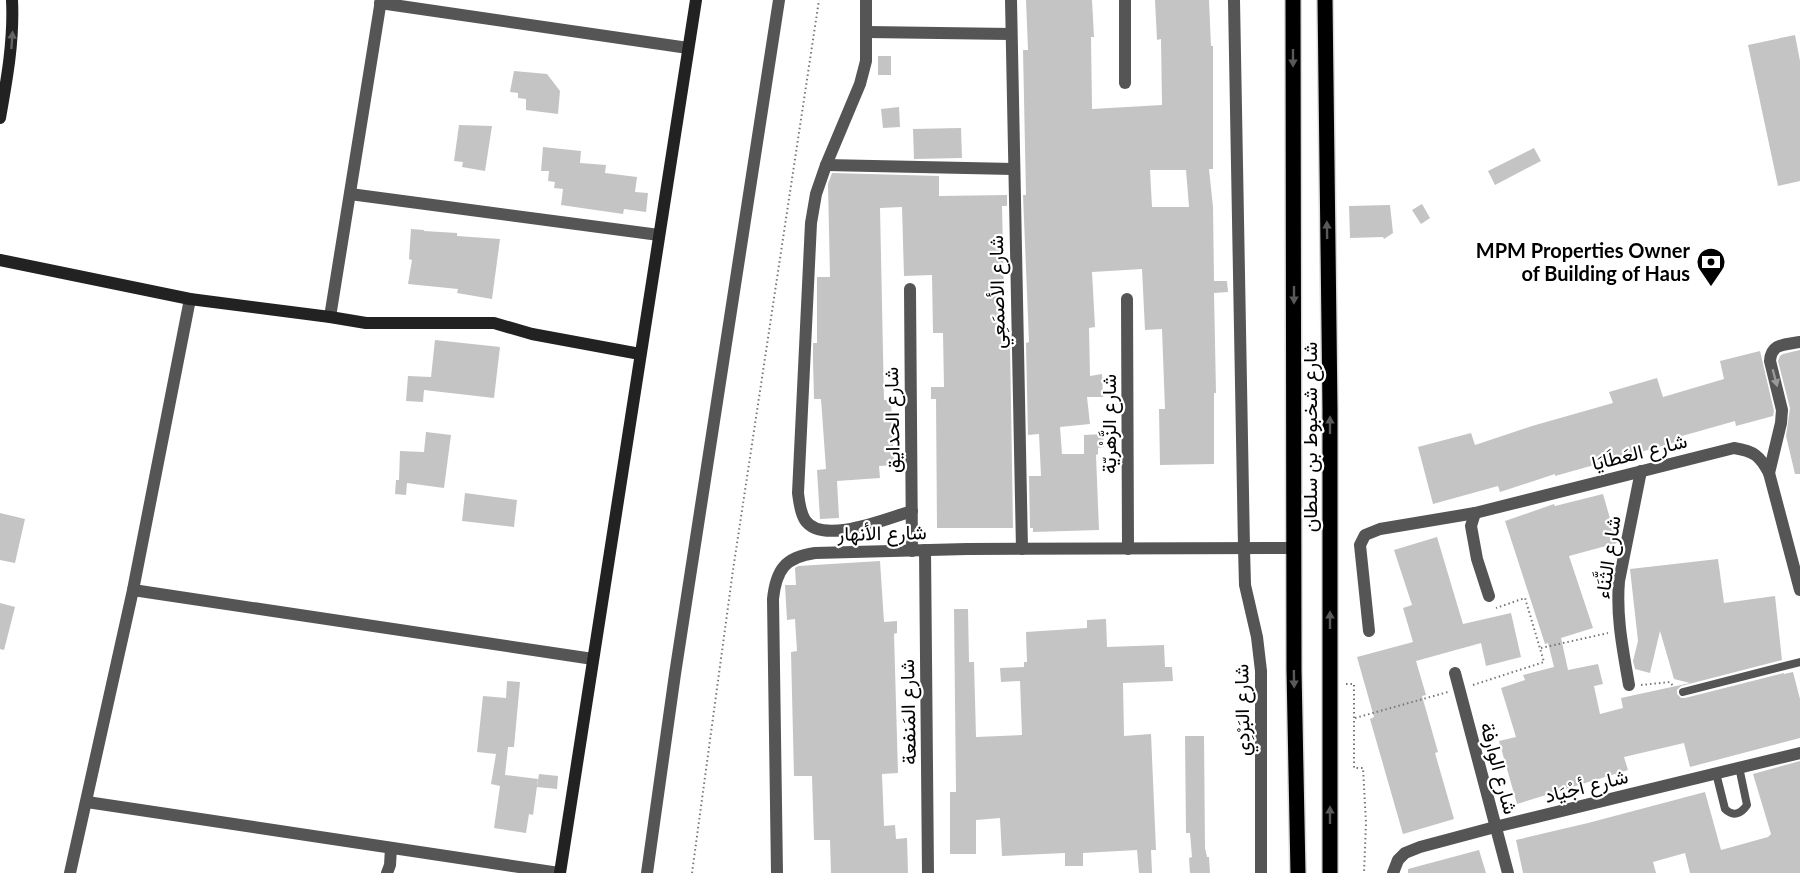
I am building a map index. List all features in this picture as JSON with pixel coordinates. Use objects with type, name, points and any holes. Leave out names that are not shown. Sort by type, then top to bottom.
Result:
[{"type":"main road","name":"شارع شخبوط بن سلطان","points":[[1293,0],[1294,670],[1299,873]]},
{"type":"main road","name":"شارع شخبوط بن سلطان","points":[[1325,0],[1330,410],[1330,873]]},
{"type":"street","points":[[0,118],[13,35],[12,0]]},
{"type":"street","points":[[87,802],[560,873],[696,0]]},
{"type":"street","points":[[647,873],[684,616],[779,0]]},
{"type":"street","points":[[866,0],[866,61],[860,84],[816,194],[811,223],[798,492],[806,521],[816,529],[825,531],[854,528],[912,511]]},
{"type":"street","name":"شارع الأصمَعِي","points":[[1011,0],[1022,549]]},
{"type":"street","points":[[1125,0],[1125,83]]},
{"type":"street","name":"شارع البَرْدِي","points":[[1234,0],[1245,585],[1257,637],[1261,671],[1261,873]]},
{"type":"street","points":[[330,317],[380,1],[688,48]]},
{"type":"street","points":[[867,32],[1011,34]]},
{"type":"street","points":[[826,165],[1013,169]]},
{"type":"street","points":[[350,194],[659,235]]},
{"type":"street","points":[[0,260],[190,299],[366,323],[494,323],[532,334],[640,354]]},
{"type":"street","name":"شارع الحدايق","points":[[910,289],[912,511],[918,550]]},
{"type":"street","points":[[70,873],[133,591],[190,299]]},
{"type":"street","name":"شارع الزَّهْريّة","points":[[1127,299],[1128,549]]},
{"type":"street","points":[[1769,473],[1782,410],[1770,354],[1779,346],[1800,342]]},
{"type":"street","name":"شارع العَطَايَا","points":[[1369,631],[1360,545],[1365,535],[1380,529],[1475,513],[1734,448],[1756,454],[1769,473],[1800,590]]},
{"type":"street","name":"شارع الثَّنَاء","points":[[1629,685],[1618,609],[1620,581],[1641,471]]},
{"type":"street","points":[[1475,513],[1471,526],[1489,596]]},
{"type":"street","name":"شارع الأنهار","points":[[777,873],[773,599],[774,586],[784,564],[804,554],[815,553],[918,550],[1295,548]]},
{"type":"street","name":"شارع المَنفعة","points":[[918,550],[928,873]]},
{"type":"street","points":[[133,591],[593,659]]},
{"type":"street","name":"شارع الوارفة","points":[[1455,672],[1508,873]]},
{"type":"street","name":"شارع أجْيَاد","points":[[1393,873],[1398,860],[1419,847],[1800,753]]},
{"type":"street","points":[[387,873],[391,848]]},
{"type":"lane","points":[[1683,692],[1800,662]]},
{"type":"lane","points":[[1716,773],[1725,809],[1729,813],[1736,814],[1743,812],[1747,805],[1739,768]]},
{"type":"path","points":[[692,873],[733,570],[819,0]]},
{"type":"path","points":[[1489,596],[1493,609],[1525,598],[1544,662]]},
{"type":"path","points":[[1541,648],[1620,631]]},
{"type":"path","points":[[1629,685],[1632,687],[1670,682],[1677,692],[1683,692]]},
{"type":"path","points":[[1354,684],[1354,768],[1364,768],[1366,823],[1364,873]]},
{"type":"building","points":[[1026,0],[1092,0],[1094,37],[1091,37],[1092,109],[1162,105],[1161,39],[1157,40],[1155,0],[1209,0],[1211,46],[1213,46],[1213,169],[1209,169],[1213,207],[1214,281],[1227,281],[1228,292],[1214,293],[1216,393],[1214,393],[1214,464],[1160,465],[1159,409],[1165,409],[1162,329],[1145,330],[1142,269],[1092,272],[1095,327],[1089,328],[1090,376],[1102,374],[1103,397],[1087,397],[1090,424],[1060,427],[1062,454],[1084,454],[1084,435],[1103,434],[1104,447],[1098,448],[1096,455],[1099,530],[1033,532],[1033,528],[1030,528],[1029,476],[1041,476],[1039,434],[1028,435],[1026,343],[1029,342],[1023,195],[1026,195],[1023,50],[1028,50]],"holes":[[[1150,170],[1186,170],[1189,207],[1152,207]]]},
{"type":"building","points":[[1795,35],[1800,61],[1800,181],[1778,186],[1748,45]]},
{"type":"building","points":[[878,56],[891,56],[891,75],[878,75]]},
{"type":"building","points":[[514,71],[547,74],[560,91],[558,114],[526,110],[526,99],[518,98],[518,93],[510,92]]},
{"type":"building","points":[[899,107],[900,127],[883,128],[881,109]]},
{"type":"building","points":[[459,125],[492,126],[485,171],[462,167],[463,162],[454,161]]},
{"type":"building","points":[[961,128],[962,158],[914,159],[913,129]]},
{"type":"building","points":[[543,147],[581,151],[580,163],[606,165],[605,173],[637,177],[635,192],[648,193],[646,212],[624,209],[623,214],[561,205],[563,189],[554,188],[555,182],[548,181],[549,171],[541,171]]},
{"type":"building","points":[[1534,148],[1541,161],[1495,185],[1488,171]]},
{"type":"building","points":[[832,173],[939,176],[939,196],[1007,195],[1007,206],[1002,206],[1005,343],[1010,343],[1013,528],[937,528],[936,399],[931,399],[931,387],[944,387],[943,333],[933,333],[932,275],[904,276],[902,207],[880,208],[884,400],[891,400],[894,465],[879,466],[880,478],[837,481],[839,518],[820,519],[817,470],[826,469],[821,399],[814,399],[813,343],[817,343],[817,277],[830,277],[828,184]]},
{"type":"building","points":[[1422,204],[1430,218],[1421,224],[1412,210]]},
{"type":"building","points":[[1390,205],[1393,233],[1384,239],[1383,237],[1350,238],[1349,206]]},
{"type":"building","points":[[411,229],[457,233],[457,236],[500,239],[492,299],[457,293],[458,289],[408,284],[412,260],[409,259]]},
{"type":"building","points":[[435,340],[500,347],[494,398],[424,390],[423,402],[406,401],[408,376],[431,377]]},
{"type":"building","points":[[1800,350],[1800,474],[1795,474],[1786,436],[1790,408],[1778,361],[1783,354]]},
{"type":"building","points":[[1760,351],[1774,411],[1773,416],[1736,426],[1735,421],[1675,438],[1676,442],[1555,476],[1555,474],[1500,492],[1498,486],[1433,504],[1418,447],[1471,433],[1475,445],[1613,403],[1609,392],[1657,378],[1663,397],[1724,379],[1720,361]]},
{"type":"building","points":[[426,432],[451,435],[444,488],[407,483],[406,495],[395,494],[396,480],[399,480],[400,451],[424,452]]},
{"type":"building","points":[[465,493],[517,500],[514,527],[462,521]]},
{"type":"building","points":[[1603,494],[1617,543],[1569,556],[1593,628],[1561,638],[1568,670],[1598,664],[1603,684],[1594,686],[1600,714],[1623,708],[1621,698],[1690,683],[1674,679],[1660,631],[1650,673],[1635,669],[1633,661],[1638,641],[1630,569],[1718,559],[1724,603],[1775,596],[1782,660],[1681,686],[1677,694],[1685,698],[1793,672],[1800,699],[1800,738],[1690,767],[1684,743],[1624,757],[1628,770],[1517,804],[1499,741],[1516,737],[1501,688],[1525,680],[1523,675],[1554,667],[1548,643],[1545,644],[1505,521],[1554,504],[1555,506]]},
{"type":"building","points":[[0,513],[25,519],[15,563],[0,560]]},
{"type":"building","points":[[1437,537],[1463,624],[1511,613],[1521,657],[1486,666],[1481,643],[1416,661],[1426,695],[1422,696],[1438,752],[1435,753],[1454,819],[1403,834],[1370,719],[1374,717],[1357,657],[1413,642],[1403,608],[1412,605],[1394,550]]},
{"type":"building","points":[[880,561],[884,622],[897,621],[897,633],[894,634],[898,773],[882,774],[884,826],[895,825],[896,839],[907,838],[908,873],[831,873],[830,840],[814,840],[812,776],[794,776],[791,652],[797,651],[795,619],[787,620],[785,585],[796,585],[795,568],[798,566]]},
{"type":"building","points":[[0,603],[15,607],[4,650],[0,649]]},
{"type":"building","points":[[954,609],[968,609],[969,662],[974,662],[976,737],[1022,735],[1020,681],[1001,682],[1000,668],[1024,667],[1024,662],[1027,662],[1026,632],[1087,628],[1087,620],[1106,619],[1107,647],[1164,645],[1165,667],[1172,667],[1173,681],[1123,683],[1124,736],[1151,734],[1156,850],[1151,850],[1152,873],[1139,873],[1137,850],[1083,853],[1083,866],[1065,866],[1065,853],[1002,856],[1000,818],[976,820],[976,854],[950,854],[950,792],[956,792]]},
{"type":"building","points":[[507,681],[520,682],[514,747],[508,747],[505,775],[538,779],[533,815],[529,814],[526,833],[494,828],[500,786],[491,784],[496,754],[477,752],[483,696],[506,698]]},
{"type":"building","points":[[1185,736],[1204,736],[1205,848],[1207,857],[1209,857],[1210,873],[1190,873],[1189,858],[1192,857],[1190,833],[1186,833]]},
{"type":"building","points":[[1800,761],[1800,873],[1690,873],[1685,853],[1653,862],[1656,873],[1523,873],[1516,840],[1705,792],[1721,850],[1768,837],[1771,834],[1753,774]]},
{"type":"building","points":[[539,774],[558,776],[557,789],[537,787]]},
{"type":"building","points":[[1479,850],[1486,873],[1408,873],[1408,869]]},
{"type":"place","name":"MPM Properties Owner of Building of Haus","points":[[1711,288]]}]
